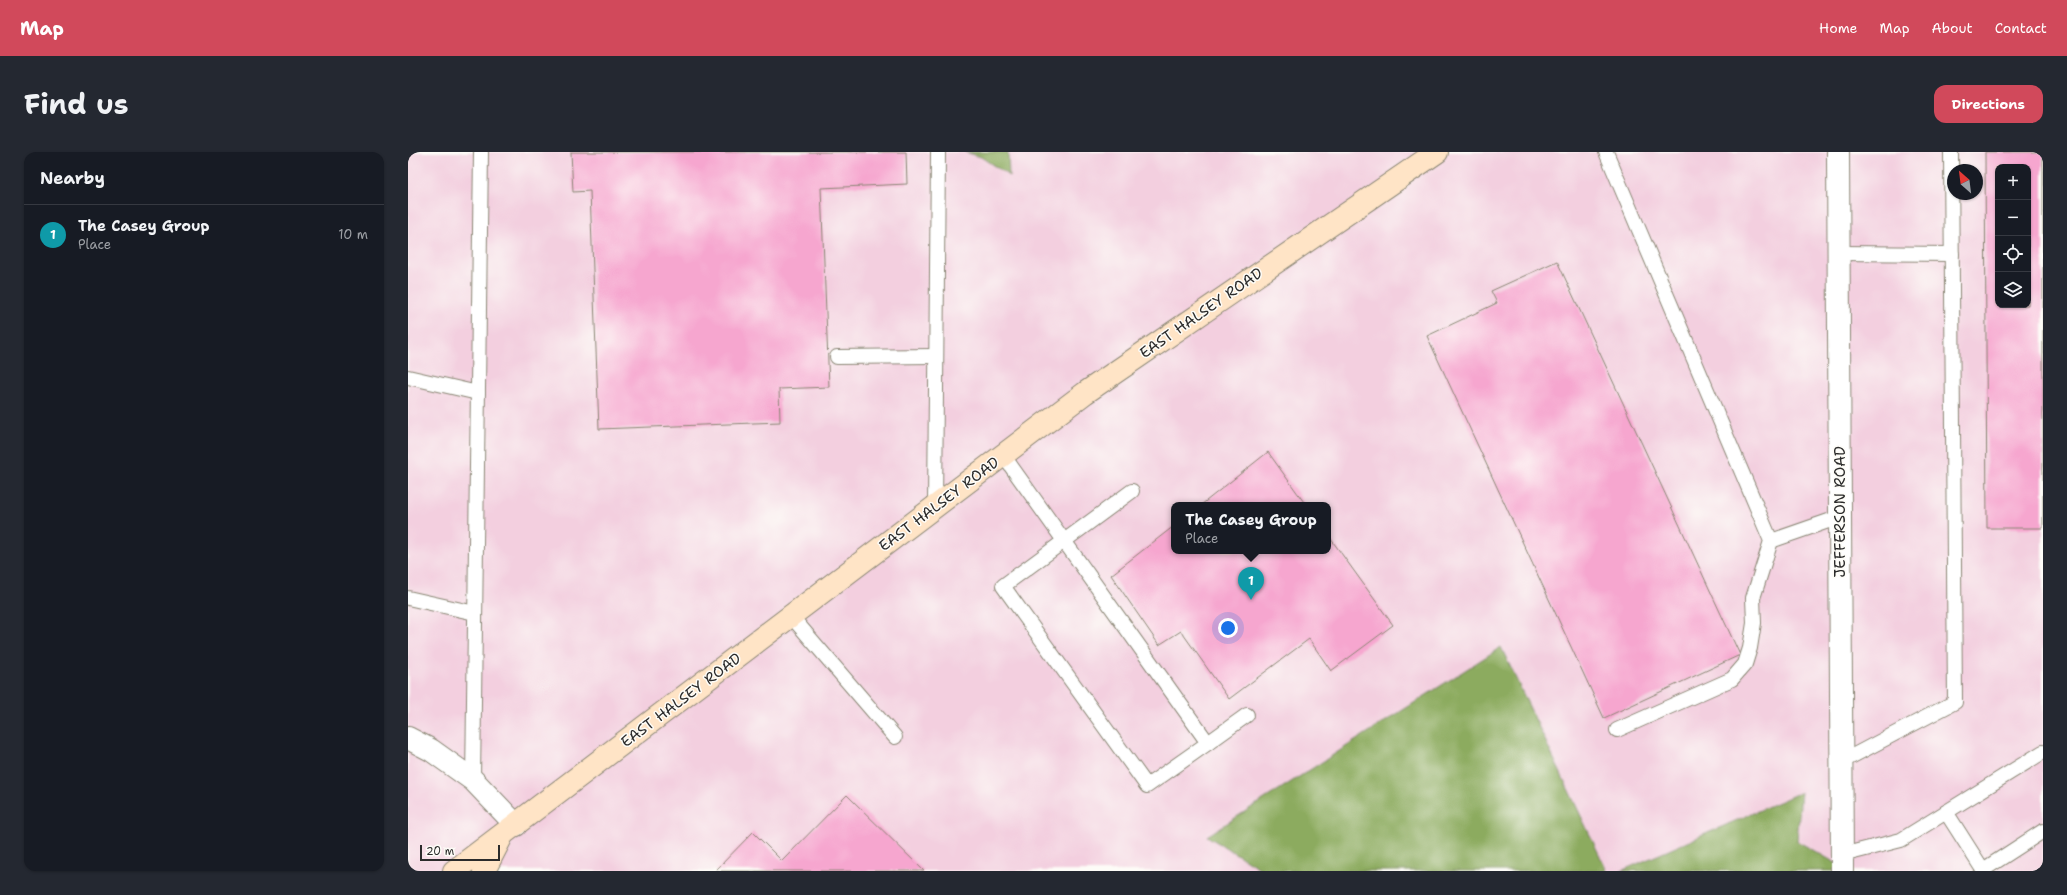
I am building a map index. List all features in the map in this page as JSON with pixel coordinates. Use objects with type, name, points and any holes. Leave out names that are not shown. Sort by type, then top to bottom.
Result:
[{"type":"main road","name":"EAST HALSEY ROAD","points":[[454,871],[1085,393],[1436,152]]},
{"type":"main road","points":[[484,871],[510,829]]},
{"type":"street","name":"JEFFERSON ROAD","points":[[1838,152],[1842,863]]},
{"type":"street","points":[[408,738],[431,750],[473,780],[510,829]]},
{"type":"lane","points":[[473,780],[481,152]]},
{"type":"lane","points":[[935,507],[938,152]]},
{"type":"lane","points":[[1606,152],[1771,541],[1753,598],[1754,623],[1750,648],[1745,664],[1732,679],[1617,730]]},
{"type":"lane","points":[[1841,762],[1955,702],[1951,152]]},
{"type":"lane","points":[[1839,253],[1952,254]]},
{"type":"lane","points":[[837,357],[936,356]]},
{"type":"lane","points":[[408,377],[478,393]]},
{"type":"lane","points":[[1003,455],[1208,743]]},
{"type":"lane","points":[[1132,491],[1003,586],[1147,786],[1247,715]]},
{"type":"lane","points":[[1771,541],[1840,517]]},
{"type":"lane","points":[[408,598],[475,613]]},
{"type":"lane","points":[[791,616],[895,737]]},
{"type":"lane","points":[[1842,863],[1901,840],[2043,752]]},
{"type":"lane","points":[[1946,812],[1984,870],[2043,831]]},
{"type":"shaded area","points":[[408,152],[2043,152],[2043,871],[1850,871],[1797,841],[1801,792],[1621,871],[1607,871],[1501,647],[1207,836],[1264,871],[408,871]]},
{"type":"green space","points":[[965,152],[1008,152],[1009,176],[981,157]]},
{"type":"green space","points":[[1501,647],[1607,871],[1264,871],[1207,836]]},
{"type":"green space","points":[[1801,792],[1797,841],[1850,871],[1621,871]]},
{"type":"building","points":[[571,152],[906,152],[907,184],[821,188],[829,387],[779,389],[780,422],[599,429],[590,191],[573,192]]},
{"type":"building","points":[[1985,152],[2043,152],[2043,528],[1987,528]]},
{"type":"building","points":[[1557,261],[1740,655],[1604,718],[1427,336],[1497,303],[1491,291]]},
{"type":"building","points":[[1268,452],[1304,502],[1205,502]]},
{"type":"building","points":[[1171,528],[1171,554],[1331,554],[1331,539],[1393,625],[1331,671],[1309,639],[1229,699],[1181,631],[1159,645],[1111,575]]},
{"type":"building","points":[[847,795],[924,871],[715,871],[753,832],[782,861]]},
{"type":"place","name":"The Casey Group","points":[[1251,600]]}]
